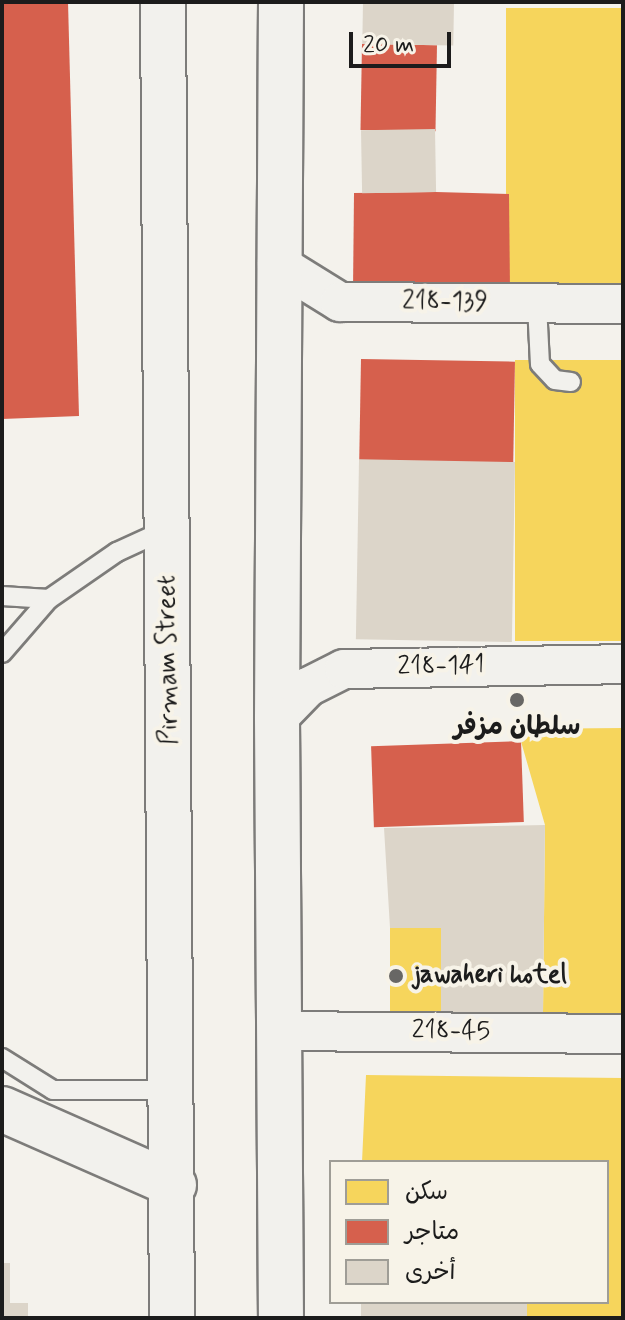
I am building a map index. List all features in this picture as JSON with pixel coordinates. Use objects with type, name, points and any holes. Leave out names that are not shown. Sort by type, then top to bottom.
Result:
[{"type":"main road","name":"Pirmam Street","points":[[163,2],[174,1185],[172,1318]]},
{"type":"main road","points":[[281,2],[277,263],[281,1318]]},
{"type":"main road","points":[[2,1109],[174,1185]]},
{"type":"street","name":"218-139","points":[[277,263],[340,302],[623,304]]},
{"type":"street","name":"218-141","points":[[277,719],[308,687],[344,669],[623,664]]},
{"type":"street","name":"218-45","points":[[279,1031],[623,1034]]},
{"type":"lane","points":[[537,305],[540,364],[555,380],[571,382]]},
{"type":"lane","points":[[2,653],[49,599],[117,552],[168,529]]},
{"type":"lane","points":[[2,596],[49,599]]},
{"type":"lane","points":[[2,1058],[53,1090],[173,1090]]},
{"type":"building: سكن","points":[[506,8],[623,8],[623,288],[506,288]]},
{"type":"building: سكن","points":[[515,360],[623,360],[623,641],[515,641]]},
{"type":"building: سكن","points":[[623,728],[623,1014],[543,1013],[545,825],[520,738],[511,729]]},
{"type":"building: سكن","points":[[390,928],[441,928],[441,1011],[390,1011]]},
{"type":"building: سكن","points":[[366,1075],[623,1078],[623,1318],[527,1318],[527,1304],[609,1304],[609,1160],[362,1160]]},
{"type":"building: متاجر","points":[[2,2],[68,2],[79,416],[2,419]]},
{"type":"building: متاجر","points":[[362,44],[437,45],[435,131],[360,130]]},
{"type":"building: متاجر","points":[[354,193],[509,194],[510,290],[353,290]]},
{"type":"building: متاجر","points":[[361,359],[515,362],[513,466],[359,463]]},
{"type":"building: متاجر","points":[[521,741],[524,822],[374,827],[371,746]]},
{"type":"building: أخرى","points":[[363,2],[454,4],[453,46],[362,44]]},
{"type":"building: أخرى","points":[[435,129],[436,192],[362,193],[361,130]]},
{"type":"building: أخرى","points":[[359,459],[515,462],[512,642],[356,639]]},
{"type":"building: أخرى","points":[[545,825],[543,1013],[441,1012],[441,928],[390,928],[384,828]]},
{"type":"building: أخرى","points":[[2,1263],[10,1263],[10,1303],[28,1303],[28,1318],[2,1318]]},
{"type":"building: أخرى","points":[[361,1304],[527,1304],[527,1318],[361,1318]]},
{"type":"place","name":"سلطان مزفر","points":[[517,700]]},
{"type":"place","name":"jawaheri hotel","points":[[396,976]]}]
